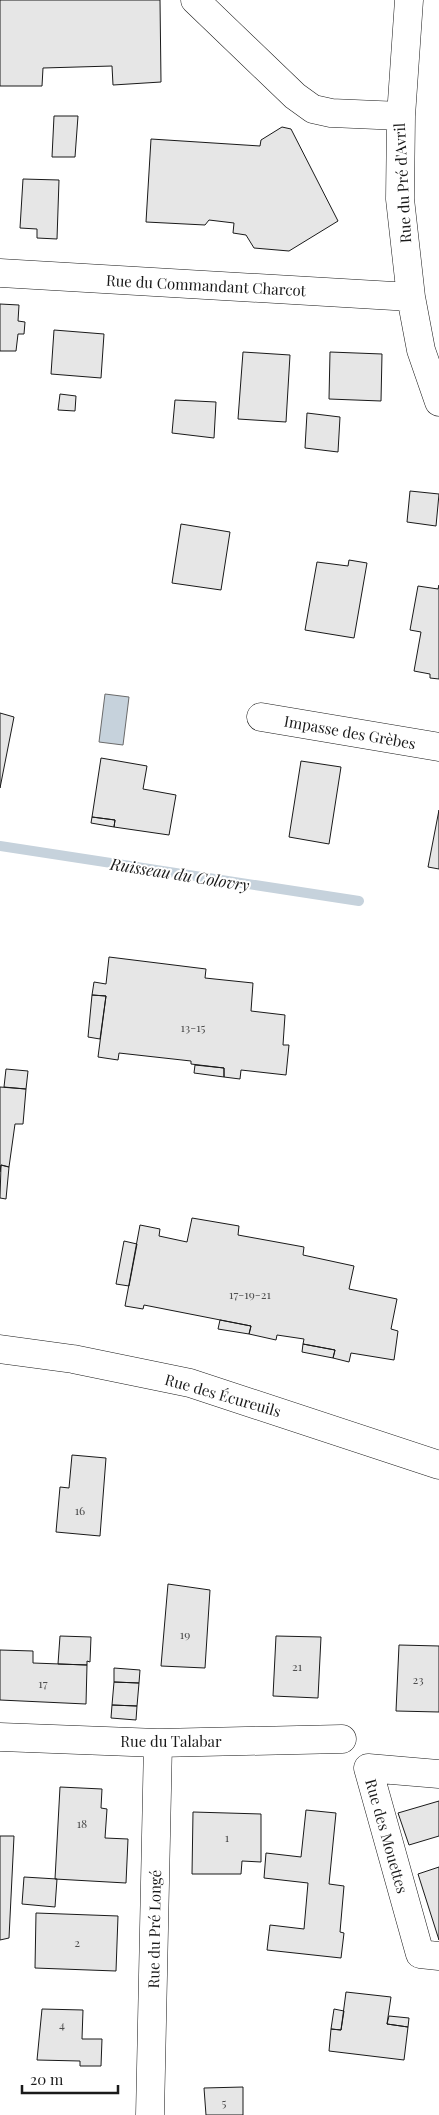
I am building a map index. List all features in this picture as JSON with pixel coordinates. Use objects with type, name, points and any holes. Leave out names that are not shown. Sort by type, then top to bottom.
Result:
[{"type":"street","name":"Rue du Pré d'Avril","points":[[195,0],[295,96],[313,109],[331,113],[401,116],[400,199],[411,297],[421,350],[439,402]]},
{"type":"street","points":[[401,116],[409,0]]},
{"type":"street","name":"Rue du Commandant Charcot","points":[[0,273],[411,297]]},
{"type":"street","name":"Impasse des Grèbes","points":[[261,717],[439,747]]},
{"type":"street","name":"Rue des Écureuils","points":[[0,1349],[73,1359],[190,1383],[439,1465]]},
{"type":"street","name":"Rue du Talabar","points":[[0,1737],[158,1742],[342,1739]]},
{"type":"street","name":"Rue du Pré Longé","points":[[150,2115],[158,1742]]},
{"type":"street","name":"Rue des Mouettes","points":[[439,1774],[368,1768],[420,1954],[439,1956]]},
{"type":"shaded area","points":[[105,694],[129,697],[123,745],[99,742]]},
{"type":"building","points":[[0,0],[160,0],[161,82],[113,85],[112,66],[43,68],[42,86],[0,86]]},
{"type":"building","points":[[54,116],[78,116],[75,157],[52,157]]},
{"type":"building","points":[[282,127],[291,129],[338,221],[289,251],[254,248],[246,235],[233,233],[234,223],[209,220],[205,225],[146,222],[151,139],[260,146],[261,140]]},
{"type":"building","points":[[23,179],[59,180],[57,239],[37,238],[37,229],[20,228]]},
{"type":"building","points":[[0,304],[19,305],[18,321],[25,322],[24,334],[18,334],[16,351],[0,351]]},
{"type":"building","points":[[54,330],[104,334],[101,378],[51,374]]},
{"type":"building","points":[[243,352],[290,355],[286,422],[238,419]]},
{"type":"building","points":[[330,352],[382,354],[381,401],[329,399]]},
{"type":"building","points":[[60,394],[76,396],[75,411],[58,410]]},
{"type":"building","points":[[175,400],[216,402],[214,438],[172,433]]},
{"type":"building","points":[[307,413],[340,417],[338,452],[305,448]]},
{"type":"building","points":[[410,491],[439,494],[436,526],[407,522]]},
{"type":"building","points":[[181,524],[230,532],[221,590],[172,583]]},
{"type":"building","points":[[349,560],[367,563],[354,638],[305,630],[317,562],[348,566]]},
{"type":"building","points":[[439,585],[439,679],[430,678],[430,674],[414,671],[421,632],[410,630],[418,586],[438,589]]},
{"type":"building","points":[[0,713],[14,717],[0,788]]},
{"type":"building","points":[[101,758],[147,766],[143,789],[176,795],[169,835],[114,827],[115,820],[92,817]]},
{"type":"building","points":[[301,761],[341,767],[329,844],[289,837]]},
{"type":"building","points":[[439,810],[439,869],[428,867]]},
{"type":"building","points":[[92,817],[115,820],[114,827],[91,823]]},
{"type":"building","points":[[109,957],[206,969],[205,978],[253,983],[251,1011],[285,1015],[283,1045],[289,1045],[286,1075],[241,1070],[240,1079],[224,1077],[224,1068],[191,1064],[191,1061],[119,1053],[118,1060],[98,1057],[106,996],[92,995],[94,982],[106,984]]},
{"type":"building","points":[[92,995],[106,996],[100,1039],[88,1037]]},
{"type":"building","points":[[195,1065],[224,1068],[224,1077],[194,1073]]},
{"type":"building","points":[[6,1069],[28,1071],[26,1089],[4,1087]]},
{"type":"building","points":[[0,1087],[26,1089],[23,1124],[15,1124],[9,1167],[1,1165],[0,1172]]},
{"type":"building","points":[[1,1165],[9,1167],[6,1199],[0,1198]]},
{"type":"building","points":[[192,1218],[239,1226],[238,1235],[304,1247],[303,1255],[354,1266],[349,1289],[397,1299],[391,1329],[398,1331],[394,1360],[351,1353],[349,1362],[333,1358],[335,1350],[303,1344],[304,1339],[277,1335],[276,1340],[249,1334],[251,1326],[144,1305],[143,1309],[125,1306],[140,1225],[160,1229],[159,1236],[187,1242]]},
{"type":"building","points":[[124,1241],[137,1244],[129,1286],[116,1284]]},
{"type":"building","points":[[220,1320],[251,1326],[249,1334],[218,1329]]},
{"type":"building","points":[[303,1344],[335,1350],[333,1358],[302,1352]]},
{"type":"building","points":[[72,1455],[106,1458],[100,1536],[56,1532],[60,1487],[69,1488]]},
{"type":"building","points":[[168,1584],[210,1590],[205,1668],[161,1666]]},
{"type":"building","points":[[60,1636],[91,1637],[90,1662],[87,1661],[87,1665],[58,1664]]},
{"type":"building","points":[[276,1636],[321,1637],[318,1698],[273,1696]]},
{"type":"building","points":[[399,1645],[439,1646],[439,1712],[396,1711]]},
{"type":"building","points":[[0,1650],[33,1651],[33,1663],[87,1665],[86,1704],[0,1700]]},
{"type":"building","points":[[114,1668],[140,1670],[139,1683],[114,1682]]},
{"type":"building","points":[[114,1682],[139,1683],[137,1706],[112,1705]]},
{"type":"building","points":[[112,1705],[137,1706],[136,1720],[111,1718]]},
{"type":"building","points":[[60,1787],[102,1789],[101,1808],[107,1809],[105,1838],[128,1839],[126,1883],[55,1879]]},
{"type":"building","points":[[439,1801],[439,1836],[409,1845],[398,1813]]},
{"type":"building","points":[[306,1810],[336,1813],[329,1884],[344,1886],[340,1932],[344,1933],[341,1958],[267,1950],[270,1925],[304,1929],[308,1883],[264,1878],[266,1853],[301,1857]]},
{"type":"building","points":[[193,1812],[261,1814],[261,1862],[242,1861],[241,1874],[192,1874]]},
{"type":"building","points":[[0,1836],[14,1836],[9,1938],[0,1940]]},
{"type":"building","points":[[439,1867],[439,1940],[418,1874]]},
{"type":"building","points":[[24,1877],[57,1879],[55,1907],[22,1904]]},
{"type":"building","points":[[36,1913],[118,1916],[116,1971],[35,1968]]},
{"type":"building","points":[[346,1992],[391,1997],[387,2024],[408,2027],[404,2060],[329,2051],[331,2029],[341,2030]]},
{"type":"building","points":[[42,2009],[83,2010],[82,2039],[102,2039],[101,2066],[80,2066],[80,2061],[37,2060]]},
{"type":"building","points":[[334,2009],[344,2011],[341,2030],[331,2029]]},
{"type":"building","points":[[389,2016],[409,2018],[408,2027],[387,2024]]},
{"type":"building","points":[[243,2087],[243,2115],[206,2115],[204,2088]]},
{"type":"waterway","name":"Ruisseau du Colovry","points":[[0,846],[359,901]]}]
